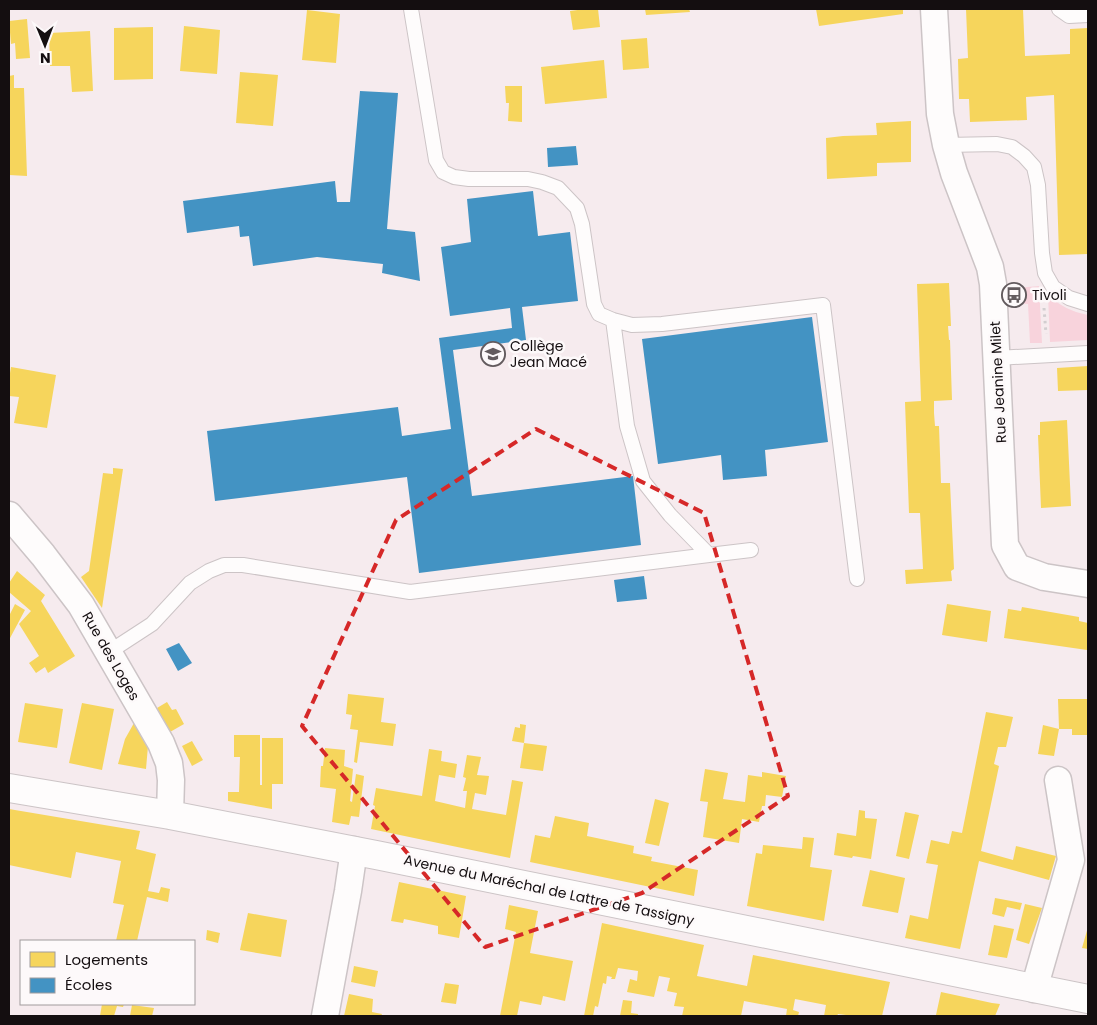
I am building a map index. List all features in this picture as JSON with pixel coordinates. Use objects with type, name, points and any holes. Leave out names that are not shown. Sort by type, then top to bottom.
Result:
[{"type":"main road","name":"Avenue du Maréchal de Lattre de Tassigny","points":[[9,788],[170,815],[354,850],[1088,999]]},
{"type":"street","name":"Rue Jeanine Milet","points":[[934,9],[940,114],[946,144],[954,173],[990,267],[993,284],[1005,545],[1017,567],[1044,577],[1088,584]]},
{"type":"street","name":"Rue des Loges","points":[[9,515],[43,555],[81,605],[161,743],[168,763],[171,780],[170,815]]},
{"type":"street","points":[[1034,989],[1071,860],[1058,780]]},
{"type":"street","points":[[325,1016],[354,850]]},
{"type":"lane","points":[[411,9],[436,160],[443,172],[454,177],[469,179],[528,179],[558,188],[568,197],[577,208],[582,224],[594,304],[599,314],[632,325],[662,324],[823,305],[857,580]]},
{"type":"lane","points":[[1060,9],[1069,16],[1088,15]]},
{"type":"lane","points":[[946,144],[997,144],[1012,147],[1034,167],[1038,185],[1044,273],[1053,287],[1069,298],[1088,304]]},
{"type":"lane","points":[[613,320],[627,426],[643,481],[670,515],[709,556]]},
{"type":"lane","points":[[997,358],[1088,353]]},
{"type":"lane","points":[[109,652],[152,624],[190,583],[209,571],[224,565],[243,564],[410,592],[751,550]]},
{"type":"path","points":[[1044,273],[1043,290],[1047,355]]},
{"type":"highlighted area","points":[[536,429],[704,513],[788,796],[642,893],[485,947],[302,726],[396,520]]},
{"type":"shaded area","points":[[1039,286],[1042,343],[1030,343],[1028,304],[1018,303],[1017,288]]},
{"type":"shaded area","points":[[1048,295],[1066,308],[1088,315],[1088,340],[1050,342]]},
{"type":"building: Logements","points":[[598,9],[600,27],[573,30],[570,11]]},
{"type":"building: Logements","points":[[645,9],[689,9],[690,12],[646,15]]},
{"type":"building: Logements","points":[[816,9],[903,9],[903,14],[819,26]]},
{"type":"building: Logements","points":[[966,9],[1023,9],[1025,56],[1070,54],[1070,29],[1088,28],[1088,254],[1059,255],[1054,95],[1026,97],[1027,120],[970,122],[969,99],[959,99],[958,59],[968,58]]},
{"type":"building: Logements","points":[[307,10],[340,14],[336,63],[302,60]]},
{"type":"building: Logements","points":[[27,19],[30,58],[16,59],[15,43],[11,44],[9,21]]},
{"type":"building: Logements","points":[[184,26],[220,30],[217,74],[180,71]]},
{"type":"building: Logements","points":[[153,27],[153,79],[114,80],[114,28]]},
{"type":"building: Logements","points":[[90,31],[93,91],[72,92],[70,66],[50,66],[49,33]]},
{"type":"building: Logements","points":[[647,38],[649,68],[623,70],[621,40]]},
{"type":"building: Logements","points":[[604,60],[607,98],[545,104],[541,67]]},
{"type":"building: Logements","points":[[240,72],[278,75],[273,126],[236,123]]},
{"type":"building: Logements","points":[[14,75],[14,88],[24,88],[27,176],[9,175],[9,76]]},
{"type":"building: Logements","points":[[505,86],[522,86],[522,122],[508,121],[509,103],[506,103]]},
{"type":"building: Logements","points":[[911,121],[911,162],[877,163],[877,176],[827,179],[826,138],[877,135],[876,123]]},
{"type":"building: Logements","points":[[949,283],[951,326],[948,326],[952,400],[934,401],[934,413],[935,426],[939,426],[941,483],[950,483],[954,569],[951,571],[952,581],[906,584],[905,570],[923,569],[920,513],[909,513],[905,402],[921,401],[917,284]]},
{"type":"building: Logements","points":[[1088,366],[1088,390],[1058,391],[1057,368]]},
{"type":"building: Logements","points":[[11,367],[56,375],[47,428],[14,423],[19,397],[9,396]]},
{"type":"building: Logements","points":[[1067,420],[1071,506],[1041,508],[1038,435],[1040,435],[1040,422]]},
{"type":"building: Logements","points":[[113,468],[123,469],[102,608],[81,577],[89,571],[103,473],[113,474]]},
{"type":"building: Logements","points":[[17,571],[45,595],[41,601],[75,656],[48,673],[45,667],[36,673],[29,663],[39,656],[19,624],[31,611],[9,592],[9,583]]},
{"type":"building: Logements","points":[[15,604],[25,610],[9,640],[9,616]]},
{"type":"building: Logements","points":[[947,604],[991,611],[987,642],[942,635]]},
{"type":"building: Logements","points":[[1022,607],[1079,617],[1079,621],[1088,623],[1087,650],[1004,638],[1008,609],[1021,611]]},
{"type":"building: Logements","points":[[348,694],[384,698],[381,722],[396,724],[393,746],[360,742],[357,763],[354,762],[358,730],[350,729],[352,715],[346,714]]},
{"type":"building: Logements","points":[[1058,699],[1088,699],[1088,735],[1072,735],[1072,729],[1059,729]]},
{"type":"building: Logements","points":[[167,702],[172,710],[176,709],[184,724],[170,732],[157,708]]},
{"type":"building: Logements","points":[[25,703],[63,709],[57,748],[18,742]]},
{"type":"building: Logements","points":[[82,703],[114,709],[102,770],[69,763]]},
{"type":"building: Logements","points":[[986,712],[1013,717],[1006,747],[998,747],[994,764],[999,766],[981,851],[1013,860],[1016,846],[1056,856],[1049,880],[979,861],[960,949],[905,938],[910,915],[928,919],[938,865],[926,863],[931,840],[949,844],[952,831],[962,833]]},
{"type":"building: Logements","points":[[134,723],[148,746],[146,769],[118,764],[125,739]]},
{"type":"building: Logements","points":[[520,724],[526,725],[524,743],[512,741],[515,727],[520,728]]},
{"type":"building: Logements","points":[[1043,725],[1059,729],[1054,756],[1038,754]]},
{"type":"building: Logements","points":[[234,735],[260,735],[260,785],[262,785],[262,738],[283,738],[283,784],[272,784],[272,809],[228,801],[228,792],[239,792],[240,757],[234,757]]},
{"type":"building: Logements","points":[[192,741],[203,760],[192,766],[182,746]]},
{"type":"building: Logements","points":[[524,743],[547,746],[543,771],[520,768]]},
{"type":"building: Logements","points":[[325,748],[345,750],[344,766],[353,769],[350,801],[352,802],[356,774],[364,776],[359,817],[351,816],[349,825],[332,822],[336,789],[320,787],[321,766],[323,766]]},
{"type":"building: Logements","points":[[429,749],[442,751],[441,761],[457,764],[455,778],[439,775],[435,801],[465,808],[467,791],[463,791],[466,778],[463,777],[467,755],[481,757],[477,775],[489,776],[486,795],[475,793],[472,809],[506,815],[512,780],[523,782],[510,858],[371,829],[376,788],[422,796]]},
{"type":"building: Logements","points":[[705,769],[728,773],[723,799],[745,802],[748,775],[762,777],[762,772],[786,776],[782,797],[766,795],[765,806],[762,806],[759,822],[742,819],[739,843],[703,837],[708,802],[700,801]]},
{"type":"building: Logements","points":[[655,799],[669,803],[659,846],[645,843]]},
{"type":"building: Logements","points":[[9,809],[140,831],[136,849],[156,854],[148,891],[159,893],[161,887],[170,889],[168,902],[147,897],[137,940],[116,940],[124,905],[113,903],[121,861],[76,852],[71,878],[9,865]]},
{"type":"building: Logements","points":[[859,810],[865,811],[865,818],[877,819],[871,859],[834,855],[837,833],[856,836]]},
{"type":"building: Logements","points":[[905,812],[919,815],[909,859],[896,856]]},
{"type":"building: Logements","points":[[555,816],[589,823],[587,836],[634,846],[633,853],[652,857],[651,861],[698,870],[694,896],[530,862],[535,835],[550,838]]},
{"type":"building: Logements","points":[[803,837],[814,838],[810,867],[832,870],[824,921],[747,906],[756,853],[762,854],[763,845],[802,849]]},
{"type":"building: Logements","points":[[870,870],[905,878],[898,913],[862,906]]},
{"type":"building: Logements","points":[[399,882],[466,896],[459,938],[438,934],[438,926],[404,919],[403,923],[391,921]]},
{"type":"building: Logements","points":[[995,898],[1022,903],[1020,910],[1007,907],[1004,917],[992,914]]},
{"type":"building: Logements","points":[[1025,904],[1042,908],[1029,944],[1016,940]]},
{"type":"building: Logements","points":[[509,905],[538,911],[530,953],[573,961],[565,1001],[543,996],[541,1005],[520,1001],[517,1016],[500,1016],[516,932],[505,929]]},
{"type":"building: Logements","points":[[248,913],[287,920],[281,957],[240,950]]},
{"type":"building: Logements","points":[[602,923],[704,945],[697,976],[747,986],[753,955],[890,982],[882,1016],[838,1014],[837,1016],[824,1016],[826,1005],[795,999],[793,1010],[799,1012],[798,1016],[786,1016],[787,1009],[744,1001],[741,1016],[682,1016],[684,1007],[674,1006],[677,993],[667,991],[670,978],[659,976],[654,997],[627,992],[630,979],[637,981],[638,971],[618,968],[615,979],[607,976],[606,984],[603,983],[598,1007],[595,1006],[593,1016],[584,1016]]},
{"type":"building: Logements","points":[[994,925],[1014,929],[1007,958],[988,955]]},
{"type":"building: Logements","points":[[1088,927],[1088,949],[1082,948]]},
{"type":"building: Logements","points":[[207,930],[220,933],[218,943],[206,940]]},
{"type":"building: Logements","points":[[354,966],[378,971],[375,987],[351,982]]},
{"type":"building: Logements","points":[[445,983],[459,985],[456,1004],[441,1002]]},
{"type":"building: Logements","points":[[941,992],[1000,1004],[995,1016],[940,1016],[936,1015]]},
{"type":"building: Logements","points":[[349,994],[373,999],[372,1012],[382,1014],[381,1016],[344,1016]]},
{"type":"building: Logements","points":[[623,1000],[632,1001],[631,1013],[638,1014],[638,1016],[620,1016]]},
{"type":"building: Logements","points":[[102,1005],[124,1005],[123,1007],[117,1006],[114,1016],[100,1016]]},
{"type":"building: Logements","points":[[132,1005],[154,1008],[152,1016],[130,1016]]},
{"type":"building: Écoles","points":[[360,91],[398,93],[387,229],[415,232],[420,281],[382,273],[383,264],[317,257],[253,266],[249,236],[240,237],[239,226],[187,233],[183,201],[335,181],[337,202],[350,202]]},
{"type":"building: Écoles","points":[[576,146],[578,165],[548,167],[547,148]]},
{"type":"building: Écoles","points":[[533,191],[538,236],[570,232],[578,301],[522,307],[526,340],[453,350],[472,496],[633,476],[641,545],[419,573],[407,477],[215,501],[207,431],[398,407],[402,436],[451,429],[439,338],[512,328],[510,308],[450,316],[441,247],[471,242],[467,199]]},
{"type":"building: Écoles","points":[[812,317],[828,442],[765,450],[767,476],[723,480],[721,455],[658,464],[642,339]]},
{"type":"building: Écoles","points":[[644,576],[647,599],[617,602],[614,580]]},
{"type":"building: Écoles","points":[[179,643],[192,663],[178,671],[166,649]]},
{"type":"place","name":"Tivoli","points":[[1014,295]]},
{"type":"place","name":"Collège Jean Macé","points":[[493,354]]}]
